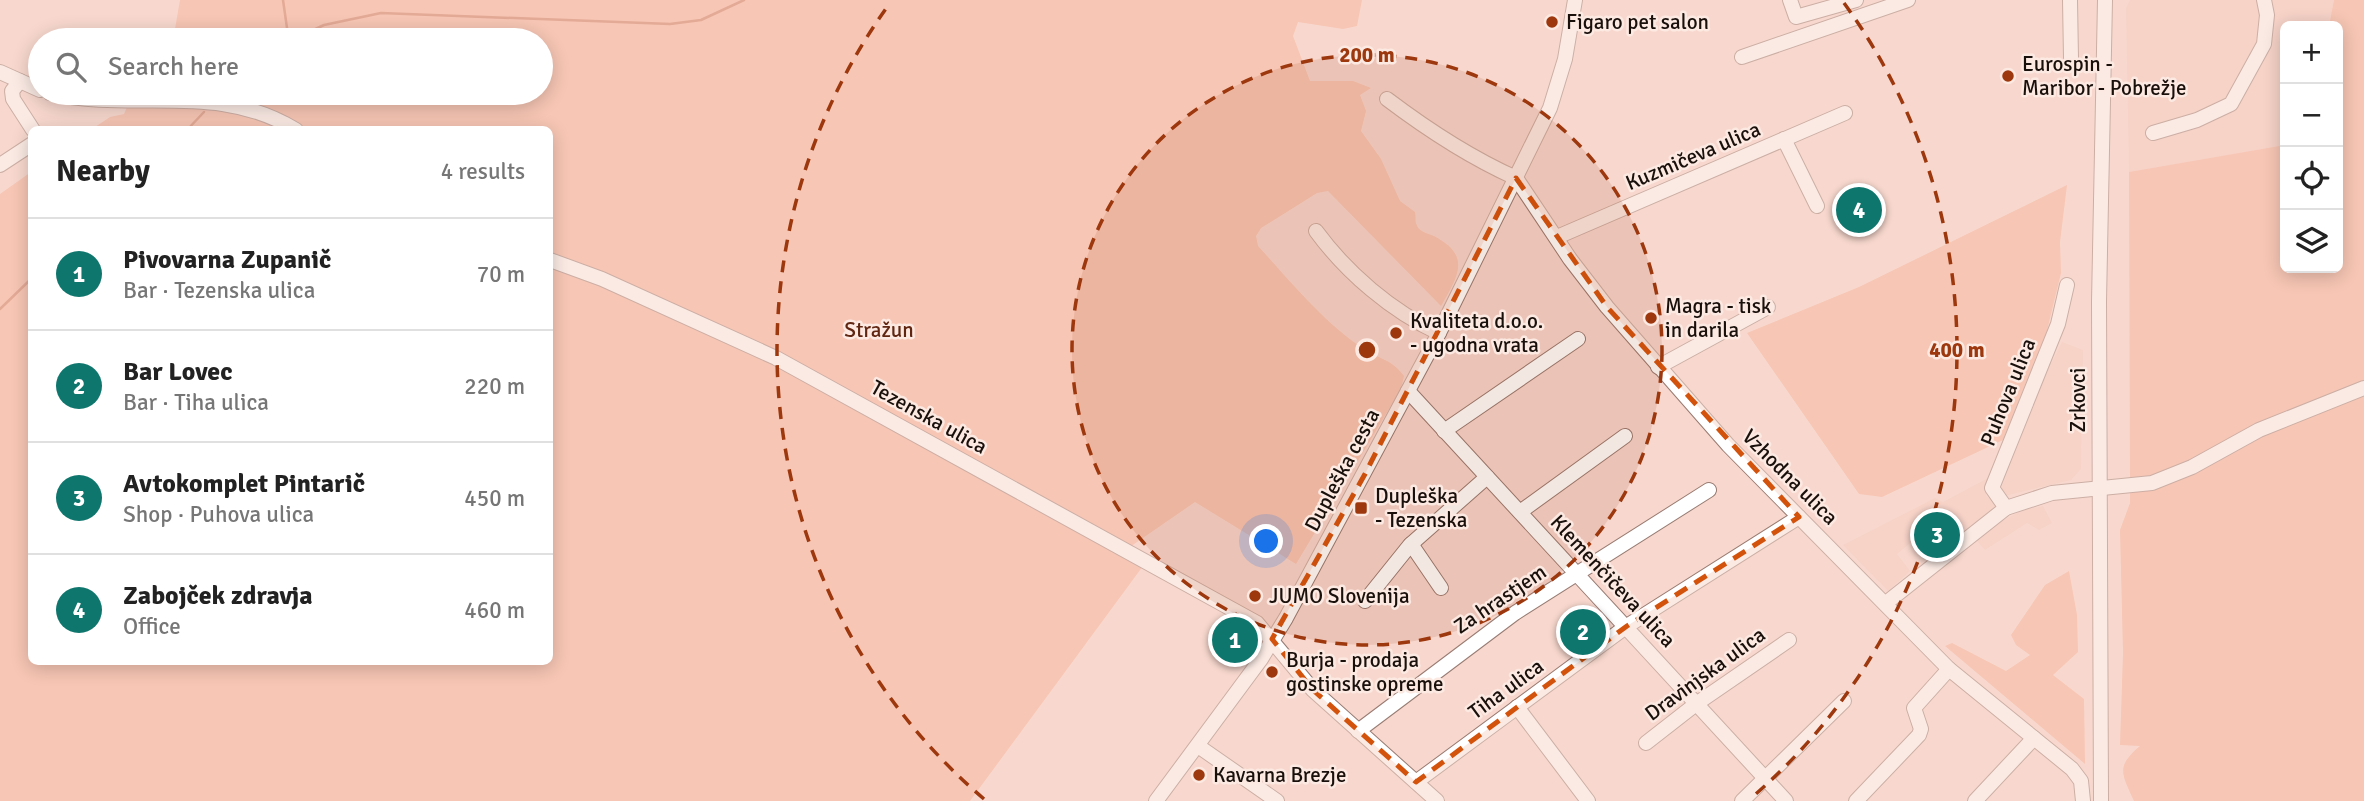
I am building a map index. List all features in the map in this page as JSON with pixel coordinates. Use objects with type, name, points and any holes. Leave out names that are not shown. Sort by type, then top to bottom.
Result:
[{"type":"street","name":"Dupleška cesta","points":[[1156,801],[1198,746],[1272,639],[1335,531],[1439,333],[1556,91],[1575,0]]},
{"type":"street","points":[[1790,0],[1796,18],[1856,0]]},
{"type":"street","points":[[1742,57],[1908,0]]},
{"type":"street","points":[[2070,0],[2071,58]]},
{"type":"street","name":"Zrkovci","points":[[2101,801],[2099,489],[2105,0]]},
{"type":"street","points":[[2153,133],[2197,120],[2231,104],[2264,44],[2267,15],[2264,0]]},
{"type":"street","points":[[0,72],[28,85]]},
{"type":"street","points":[[19,81],[12,90],[13,99],[30,126]]},
{"type":"street","points":[[1387,99],[1432,133],[1487,165],[1516,178]]},
{"type":"street","points":[[230,105],[274,117],[289,126]]},
{"type":"street","name":"Kuzmičeva ulica","points":[[1557,237],[1845,113]]},
{"type":"street","points":[[1784,139],[1817,206]]},
{"type":"street","points":[[0,165],[28,147]]},
{"type":"street","name":"Vzhodna ulica","points":[[1516,178],[1585,279],[1658,367],[1799,517],[1949,669],[2072,769],[2081,781],[2083,801]]},
{"type":"street","points":[[1315,231],[1328,247],[1378,293],[1401,311],[1439,333]]},
{"type":"street","name":"Tezenska ulica","points":[[553,261],[602,279],[776,358],[1161,567],[1258,623],[1313,690],[1437,801]]},
{"type":"street","name":"Puhova ulica","points":[[2006,508],[1992,488],[2058,324],[2067,285]]},
{"type":"street","points":[[1658,367],[1768,307]]},
{"type":"street","points":[[1444,431],[1578,339]]},
{"type":"street","points":[[1886,603],[2006,508],[2040,496],[2132,487],[2171,476],[2259,430],[2364,388]]},
{"type":"street","name":"Klemenčičeva ulica","points":[[1408,391],[1786,801]]},
{"type":"street","points":[[1520,512],[1625,436]]},
{"type":"street","points":[[1365,601],[1411,544],[1487,477]]},
{"type":"street","name":"Za hrastjem","points":[[1358,732],[1463,650],[1577,573],[1709,490]]},
{"type":"street","name":"Tiha ulica","points":[[1416,782],[1627,626],[1799,517]]},
{"type":"street","points":[[1411,544],[1441,588]]},
{"type":"street","name":"Dravinjska ulica","points":[[1646,743],[1696,704],[1789,640]]},
{"type":"street","points":[[1856,801],[1919,735],[1921,729],[1914,708],[1949,669]]},
{"type":"street","points":[[1742,801],[1844,701]]},
{"type":"street","points":[[1517,707],[1588,801]]},
{"type":"street","points":[[1975,801],[2034,738]]},
{"type":"street","points":[[1198,746],[1277,801]]},
{"type":"highlighted area","points":[[1516,178],[1607,307],[1799,517],[1627,626],[1416,782],[1313,690],[1272,639],[1365,474]]},
{"type":"shaded area","points":[[2130,0],[2334,0],[2330,21],[2280,21],[2280,146],[2129,172],[2126,8]]},
{"type":"shaded area","points":[[2062,342],[2083,350],[2081,469],[2071,480],[2004,496],[2001,489],[2041,384]]},
{"type":"shaded area","points":[[1988,478],[1986,496],[1998,505],[1955,541],[1937,521],[1897,554],[1910,571],[1888,591],[1843,545],[1935,498],[1943,502]]},
{"type":"shaded area","points":[[2043,506],[2052,523],[2039,530],[2027,523],[1985,550],[1977,541],[1992,526],[2021,511]]},
{"type":"green space","name":"Stražun","points":[[180,0],[1362,0],[1357,26],[1343,29],[1298,22],[1293,36],[1310,81],[1353,81],[1371,88],[1360,95],[1366,111],[1361,131],[1381,159],[1400,201],[1415,212],[1419,228],[1454,251],[1458,267],[1441,306],[1328,191],[1317,193],[1261,228],[1256,236],[1258,246],[1335,327],[1400,371],[1404,376],[1401,389],[1296,564],[1195,502],[1124,551],[1143,566],[970,801],[0,801],[0,194],[28,174],[28,665],[553,665],[553,126],[96,126],[110,117],[124,114],[128,105],[553,105],[553,28],[175,28]]},
{"type":"green space","points":[[2334,0],[2364,0],[2364,801],[2134,801],[2123,771],[2127,760],[2140,746],[2120,745],[2123,653],[2120,530],[2130,503],[2129,172],[2280,146],[2280,273],[2343,273],[2343,21],[2330,21]]},
{"type":"green space","points":[[2067,185],[2060,242],[2061,273],[2042,351],[2029,375],[2003,440],[1882,497],[1859,494],[1747,333],[1859,287]]},
{"type":"green space","points":[[2069,571],[2077,615],[2078,652],[2053,675],[2084,699],[2085,764],[1945,646],[1952,643],[2006,671],[2030,655],[2016,645],[2011,635],[2045,585]]},
{"type":"waterway","points":[[283,0],[287,28]]},
{"type":"waterway","points":[[318,28],[381,13],[670,24],[701,20],[744,0]]},
{"type":"waterway","points":[[191,126],[204,112]]},
{"type":"waterway","points":[[0,309],[28,282]]},
{"type":"place","name":"Figaro pet salon","points":[[1552,22]]},
{"type":"place","name":"Eurospin - Maribor - Pobrežje","points":[[2008,76]]},
{"type":"place","name":"Zabojček zdravja","points":[[1859,210]]},
{"type":"place","name":"Magra - tisk in darila","points":[[1651,318]]},
{"type":"place","name":"Kvaliteta d.o.o. - ugodna vrata","points":[[1396,333]]},
{"type":"place","name":"Dupleška - Tezenska","points":[[1361,508]]},
{"type":"place","name":"Avtokomplet Pintarič","points":[[1937,535]]},
{"type":"place","name":"JUMO Slovenija","points":[[1255,596]]},
{"type":"place","name":"Bar Lovec","points":[[1583,632]]},
{"type":"place","name":"Pivovarna Zupanič","points":[[1235,640]]},
{"type":"place","name":"Burja - prodaja gostinske opreme","points":[[1272,672]]},
{"type":"place","name":"Kavarna Brezje","points":[[1199,775]]}]
